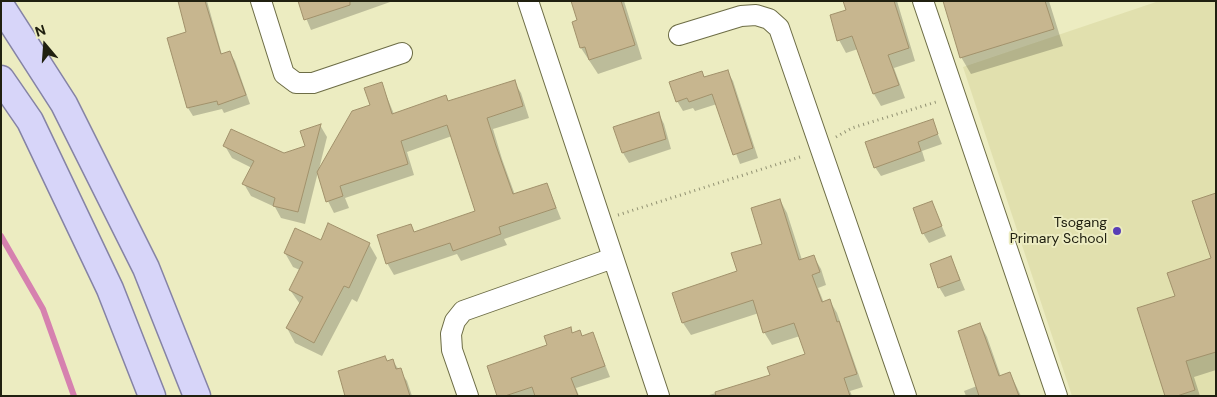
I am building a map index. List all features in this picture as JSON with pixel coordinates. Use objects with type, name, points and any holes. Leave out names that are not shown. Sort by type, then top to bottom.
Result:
[{"type":"main road","points":[[1,6],[64,104],[146,268],[197,396]]},
{"type":"main road","points":[[1,79],[30,122],[110,289],[152,396]]},
{"type":"street","points":[[261,1],[284,74],[296,83],[313,83],[402,53]]},
{"type":"street","points":[[528,1],[659,396]]},
{"type":"street","points":[[923,1],[1057,396]]},
{"type":"street","points":[[679,35],[742,16],[756,16],[769,19],[779,28],[906,396]]},
{"type":"street","points":[[468,396],[452,350],[451,334],[455,321],[463,311],[613,258]]},
{"type":"path","points":[[601,220],[804,156],[852,128],[955,96]]},
{"type":"shaded area","name":"Tsogang Primary School","points":[[1159,1],[1216,1],[1216,396],[1072,396],[963,67]]},
{"type":"building","points":[[178,1],[205,1],[221,54],[230,51],[246,95],[218,105],[217,101],[187,108],[167,38],[186,32]]},
{"type":"building","points":[[298,1],[350,1],[350,5],[304,20]]},
{"type":"building","points":[[571,1],[621,1],[635,45],[589,60],[585,47],[580,48],[572,22],[577,20]]},
{"type":"building","points":[[843,1],[894,1],[909,48],[888,55],[899,85],[873,94],[852,36],[837,41],[830,15],[846,10]]},
{"type":"building","points":[[943,1],[1045,1],[1054,29],[960,58]]},
{"type":"building","points":[[728,70],[753,148],[733,155],[712,94],[689,102],[687,98],[676,102],[669,82],[702,71],[704,77]]},
{"type":"building","points":[[515,80],[523,106],[487,118],[513,194],[547,183],[556,208],[499,227],[501,234],[453,251],[450,243],[386,264],[377,235],[411,224],[414,232],[475,211],[447,125],[401,141],[408,164],[340,186],[343,196],[326,202],[317,172],[352,111],[370,105],[364,88],[382,82],[392,114],[446,95],[448,101]]},
{"type":"building","points":[[659,112],[666,139],[622,153],[613,127]]},
{"type":"building","points":[[933,119],[938,134],[918,142],[921,151],[874,168],[865,142]]},
{"type":"building","points":[[321,124],[298,212],[273,206],[275,198],[242,184],[254,161],[223,146],[231,129],[284,153],[305,146],[300,131]]},
{"type":"building","points":[[1216,193],[1216,352],[1186,361],[1195,390],[1177,396],[1165,396],[1137,308],[1175,296],[1167,273],[1211,258],[1192,201]]},
{"type":"building","points":[[780,199],[799,260],[814,255],[820,272],[812,275],[822,302],[830,299],[837,322],[839,321],[857,374],[844,378],[850,396],[716,396],[715,392],[770,375],[767,367],[805,354],[794,323],[763,333],[753,300],[682,323],[672,293],[737,271],[731,253],[762,244],[751,208]]},
{"type":"building","points":[[932,201],[942,226],[922,234],[913,208]]},
{"type":"building","points":[[328,223],[370,243],[349,288],[344,286],[314,343],[286,328],[303,297],[289,290],[303,262],[284,253],[295,228],[321,240]]},
{"type":"building","points":[[951,256],[960,280],[938,288],[930,264]]},
{"type":"building","points":[[980,323],[999,376],[1010,372],[1019,396],[979,396],[958,331]]},
{"type":"building","points":[[571,327],[572,333],[580,330],[582,336],[593,332],[605,366],[571,378],[578,396],[535,396],[532,387],[505,396],[497,396],[487,366],[547,345],[544,336]]},
{"type":"building","points":[[385,356],[387,361],[393,359],[396,369],[401,368],[410,396],[345,396],[338,371]]},
{"type":"waterway","points":[[1,236],[43,309],[74,396]]},
{"type":"place","name":"Tsogang Primary School","points":[[1117,231]]}]
